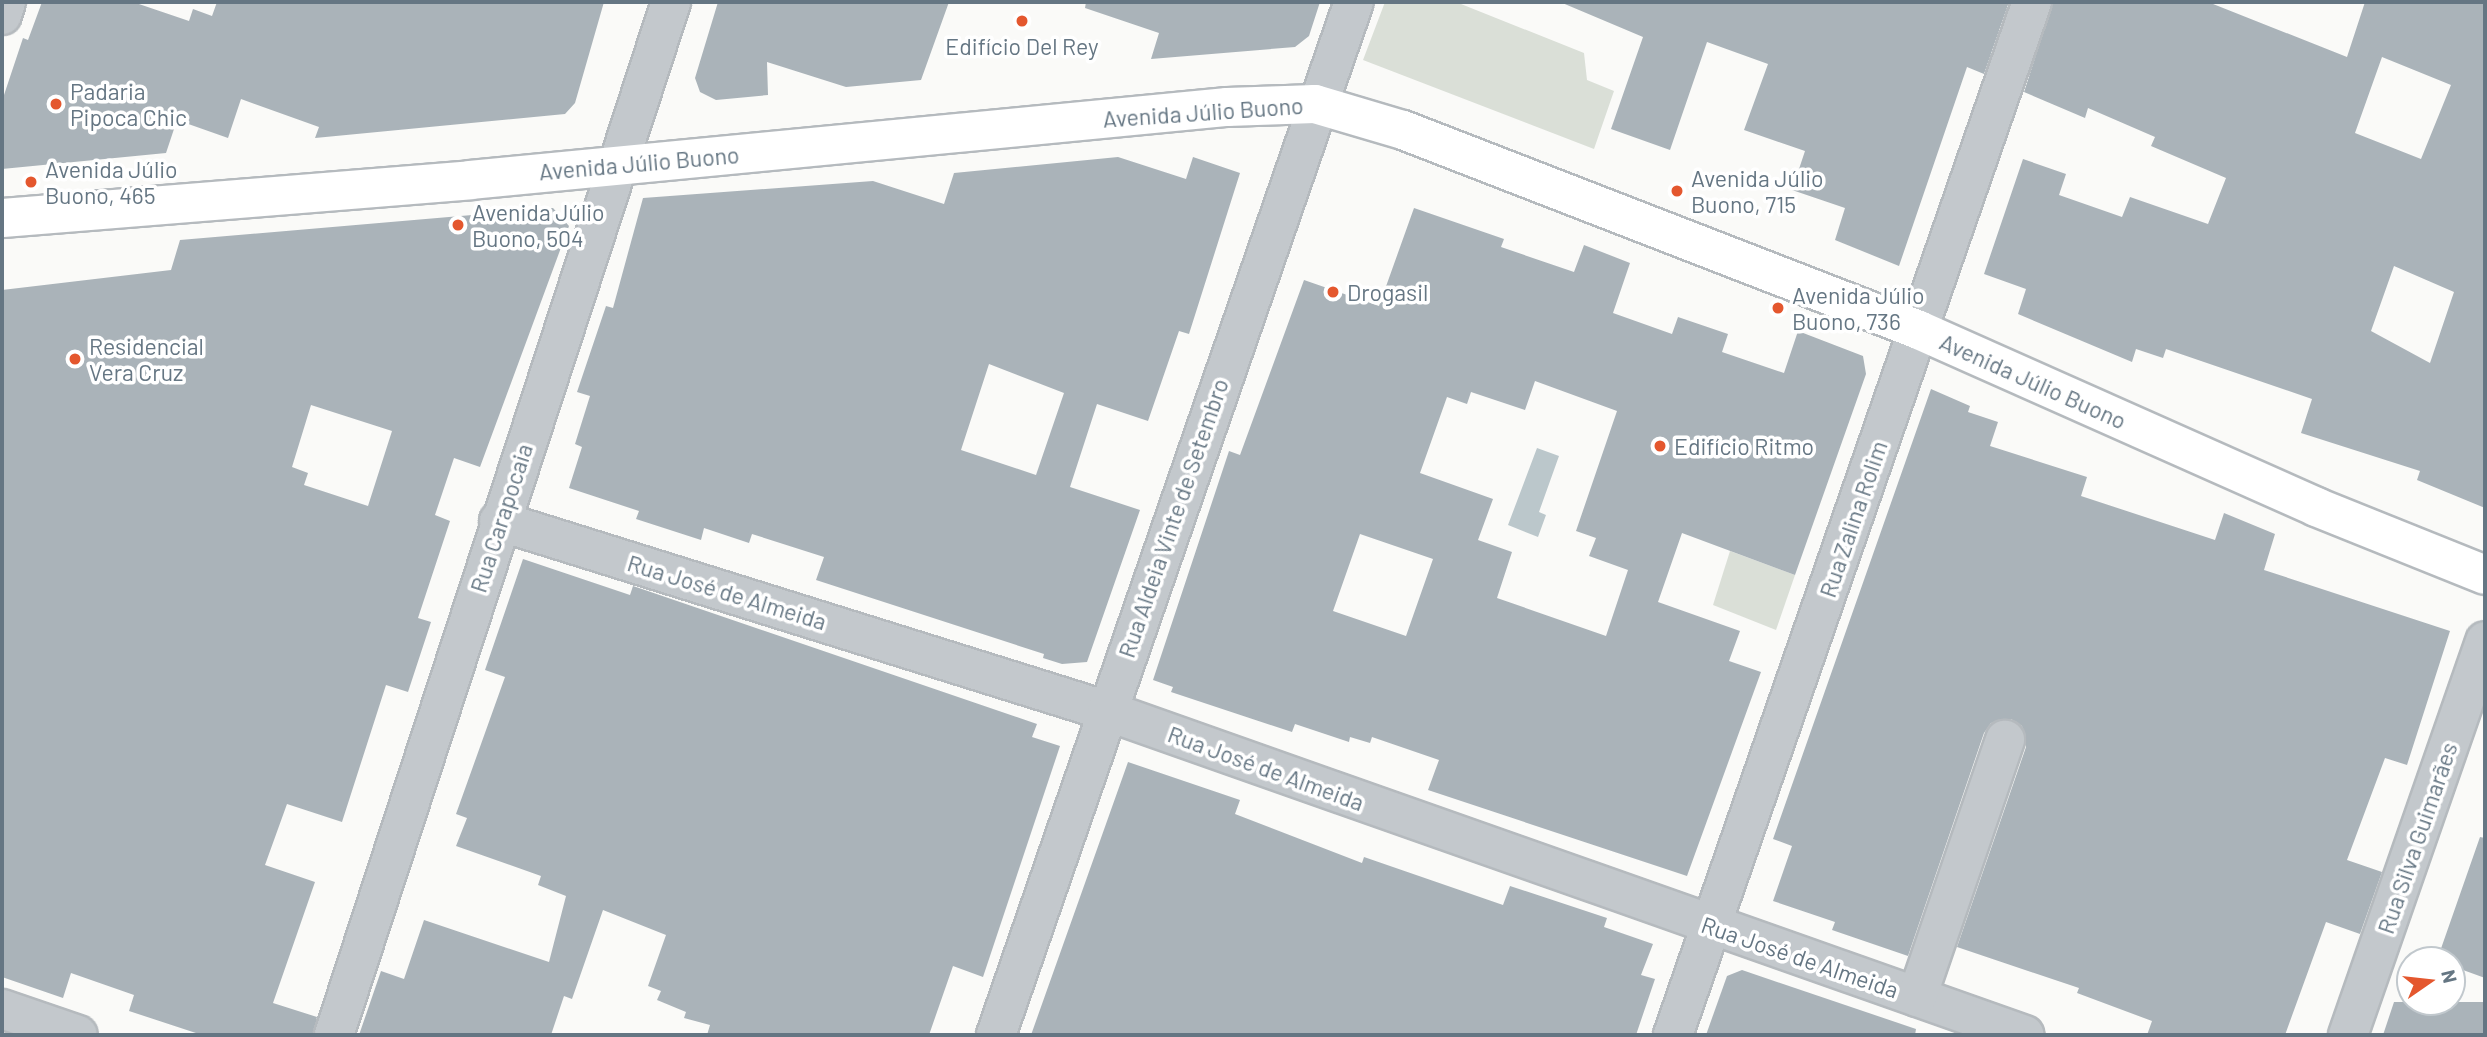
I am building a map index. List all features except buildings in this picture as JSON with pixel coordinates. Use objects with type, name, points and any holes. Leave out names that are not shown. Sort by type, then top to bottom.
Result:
[{"type":"main road","name":"Avenida Júlio Buono","points":[[2,218],[617,165],[1227,107],[1315,104],[1403,130],[1919,330],[2316,507],[2485,575]]},
{"type":"street","points":[[2,15],[6,2]]},
{"type":"street","name":"Rua Carapocaia","points":[[334,1035],[499,521],[671,2]]},
{"type":"street","name":"Rua Aldeia Vinte de Setembro","points":[[996,1035],[1315,104],[1354,2]]},
{"type":"street","name":"Rua Zalina Rolim","points":[[1673,1035],[2032,2]]},
{"type":"street","name":"Rua José de Almeida","points":[[499,521],[1107,711],[1709,927],[2025,1035]]},
{"type":"street","name":"Rua Silva Guimarães","points":[[2348,1035],[2485,641]]},
{"type":"street","points":[[1917,997],[2006,740]]},
{"type":"street","points":[[2,1009],[78,1035]]},
{"type":"shaded area","points":[[1385,2],[1456,2],[1584,53],[1587,80],[1614,91],[1594,149],[1363,60]]},
{"type":"shaded area","points":[[1537,448],[1559,456],[1539,512],[1546,515],[1538,537],[1508,525]]},
{"type":"shaded area","points":[[1730,551],[1795,575],[1776,630],[1713,605]]},
{"type":"place","name":"Edifício Del Rey","points":[[1022,21]]},
{"type":"place","name":"Padaria Pipoca Chic","points":[[56,104]]},
{"type":"place","name":"Avenida Júlio Buono, 465","points":[[31,182]]},
{"type":"place","name":"Avenida Júlio Buono, 715","points":[[1677,191]]},
{"type":"place","name":"Avenida Júlio Buono, 504","points":[[458,225]]},
{"type":"place","name":"Drogasil","points":[[1333,292]]},
{"type":"place","name":"Avenida Júlio Buono, 736","points":[[1778,308]]},
{"type":"place","name":"Residencial Vera Cruz","points":[[75,359]]},
{"type":"place","name":"Edifício Ritmo","points":[[1660,446]]}]
